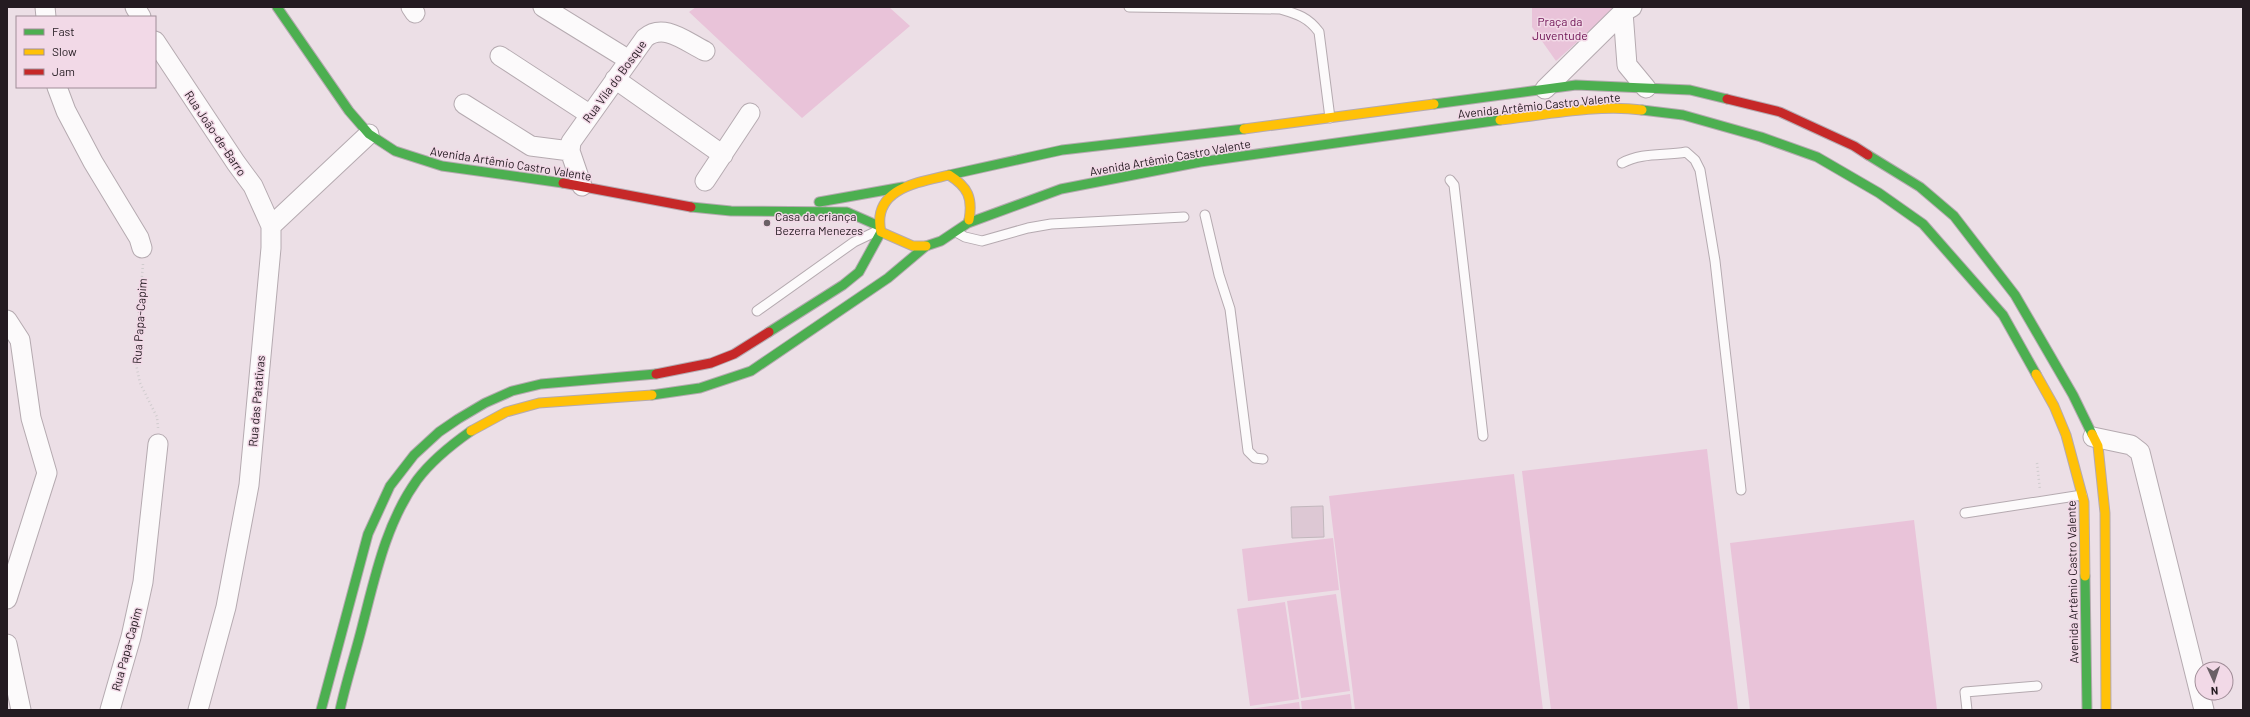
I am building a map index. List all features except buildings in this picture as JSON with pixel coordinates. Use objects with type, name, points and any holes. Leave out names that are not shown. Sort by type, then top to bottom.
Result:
[{"type":"main road","name":"Avenida Artêmio Castro Valente","points":[[277,7],[349,110],[369,134],[395,151],[442,166],[582,186],[692,206],[731,211],[847,212],[880,229]]},
{"type":"main road","name":"Avenida Artêmio Castro Valente","points":[[949,175],[1062,150],[1091,148],[1330,118],[1576,85],[1690,90],[1780,112],[1854,146],[1920,186],[1954,216],[2015,295],[2072,395],[2096,442]]},
{"type":"main road","name":"Avenida Artêmio Castro Valente","points":[[968,223],[1061,189],[1200,162],[1335,144],[1480,122],[1558,113],[1629,108],[1682,115],[1761,137],[1817,157],[1879,193],[1923,224],[2003,315],[2054,406],[2066,435],[2083,495],[2087,710]]},
{"type":"main road","points":[[321,710],[364,546],[379,508],[399,472],[419,451],[454,420],[485,402],[527,386],[575,380],[655,374],[715,363],[734,354],[843,285],[859,272],[880,229],[880,218],[885,206],[903,187],[949,175],[962,183],[970,195],[972,204],[968,223],[956,232],[926,246],[888,278],[766,361],[732,380],[697,390],[662,395],[537,404],[507,412],[480,425],[451,445],[418,479],[396,518],[375,575],[340,710]]},
{"type":"main road","name":"Avenida Artêmio Castro Valente","points":[[788,211],[814,203],[903,187]]},
{"type":"main road","points":[[880,229],[913,246],[926,246]]},
{"type":"main road","points":[[2096,442],[2105,513],[2106,710]]},
{"type":"street","points":[[135,7],[140,16]]},
{"type":"street","points":[[544,7],[629,60]]},
{"type":"street","points":[[1628,9],[1627,65],[1646,88]]},
{"type":"street","points":[[1545,89],[1628,9]]},
{"type":"street","name":"Rua Vila do Bosque","points":[[570,151],[571,142],[589,114],[645,38],[652,33],[660,31],[668,32],[705,51]]},
{"type":"street","name":"Rua João-de-Barro","points":[[156,43],[236,163],[253,186],[271,226]]},
{"type":"street","points":[[500,56],[589,114]]},
{"type":"street","points":[[616,79],[722,155]]},
{"type":"street","points":[[57,88],[66,111],[93,162],[139,238],[142,248]]},
{"type":"street","points":[[464,104],[531,146],[570,151],[582,186]]},
{"type":"street","points":[[705,181],[750,113]]},
{"type":"street","points":[[271,226],[369,134]]},
{"type":"street","name":"Rua das Patativas","points":[[199,708],[226,607],[249,485],[271,248],[271,226]]},
{"type":"street","points":[[7,320],[20,340],[31,418],[47,473],[7,599]]},
{"type":"street","points":[[2096,442],[2131,445],[2140,452],[2204,710]]},
{"type":"street","name":"Rua Papa-Capim","points":[[110,710],[131,637],[143,582],[158,444]]},
{"type":"street","points":[[7,644],[21,710]]},
{"type":"lane","points":[[1129,7],[1280,9],[1302,15],[1313,23],[1319,32],[1326,77],[1330,118]]},
{"type":"lane","points":[[1622,163],[1630,159],[1650,155],[1670,155],[1686,152],[1695,160],[1700,170],[1715,261],[1741,490]]},
{"type":"lane","points":[[1450,180],[1454,185],[1483,436]]},
{"type":"lane","points":[[1205,215],[1219,275],[1230,309],[1248,450],[1256,458],[1263,459]]},
{"type":"lane","points":[[956,232],[965,237],[982,241],[1028,228],[1051,224],[1184,217]]},
{"type":"lane","points":[[757,311],[854,242],[880,229]]},
{"type":"lane","points":[[1965,513],[2083,495]]},
{"type":"lane","points":[[1967,710],[1965,692],[2037,686]]},
{"type":"path","name":"Rua Papa-Capim","points":[[142,248],[143,264],[134,359],[140,383],[157,417],[158,444]]},
{"type":"path","points":[[2037,463],[2042,502]]},
{"type":"green space","points":[[696,7],[889,7],[910,26],[802,118],[689,12]]},
{"type":"green space","name":"Praça da Juventude","points":[[1532,7],[1616,7],[1556,61],[1532,27]]},
{"type":"green space","points":[[1707,449],[1738,710],[1551,710],[1522,471]]},
{"type":"green space","points":[[1514,474],[1543,710],[1355,710],[1329,496]]},
{"type":"green space","points":[[1914,520],[1937,710],[1750,710],[1730,543]]},
{"type":"green space","points":[[1333,538],[1339,590],[1248,601],[1242,549]]},
{"type":"green space","points":[[1336,594],[1350,691],[1301,698],[1287,601]]},
{"type":"green space","points":[[1285,602],[1299,699],[1250,706],[1237,609]]},
{"type":"green space","points":[[1350,694],[1352,710],[1302,710],[1301,701]]},
{"type":"green space","points":[[1299,702],[1300,710],[1250,709]]},
{"type":"traffic: fast","points":[[277,7],[349,111],[369,134],[395,151],[442,166],[563,183]]},
{"type":"traffic: fast","points":[[1434,104],[1576,85],[1690,90],[1727,99]]},
{"type":"traffic: fast","points":[[1642,110],[1683,115],[1761,137],[1817,157],[1879,193],[1923,224],[2003,315],[2036,374]]},
{"type":"traffic: fast","points":[[968,223],[1061,189],[1200,162],[1500,120]]},
{"type":"traffic: fast","points":[[949,175],[1062,150],[1244,129]]},
{"type":"traffic: fast","points":[[1868,155],[1920,187],[1954,216],[2015,295],[2073,395],[2092,434]]},
{"type":"traffic: fast","points":[[819,202],[903,187]]},
{"type":"traffic: fast","points":[[691,207],[731,211],[847,212],[879,226]]},
{"type":"traffic: fast","points":[[652,395],[700,388],[751,371],[888,278],[926,246],[941,241],[968,223],[969,220]]},
{"type":"traffic: fast","points":[[769,332],[843,285],[859,272],[881,232]]},
{"type":"traffic: fast","points":[[321,710],[368,534],[390,486],[414,455],[439,432],[458,419],[485,403],[512,391],[541,384],[656,374]]},
{"type":"traffic: fast","points":[[340,710],[377,570],[389,532],[397,514],[417,480],[429,466],[442,453],[471,431]]},
{"type":"traffic: fast","points":[[2085,576],[2087,710]]},
{"type":"traffic: slow","points":[[1244,129],[1434,104]]},
{"type":"traffic: slow","points":[[1500,120],[1589,109],[1607,108],[1642,110]]},
{"type":"traffic: slow","points":[[926,246],[913,246],[881,232],[880,217],[883,206],[890,196],[912,185],[949,175],[961,184],[968,194],[970,205],[969,220]]},
{"type":"traffic: slow","points":[[2036,374],[2054,406],[2066,435],[2084,502],[2085,576]]},
{"type":"traffic: slow","points":[[471,431],[506,412],[539,403],[652,395]]},
{"type":"traffic: slow","points":[[2092,434],[2098,446],[2105,513],[2106,710]]},
{"type":"traffic: jam","points":[[1727,99],[1780,112],[1854,146],[1868,155]]},
{"type":"traffic: jam","points":[[563,183],[691,207]]},
{"type":"traffic: jam","points":[[656,374],[711,363],[734,354],[769,332]]},
{"type":"place","name":"Casa da criança Bezerra Menezes","points":[[767,223]]}]
